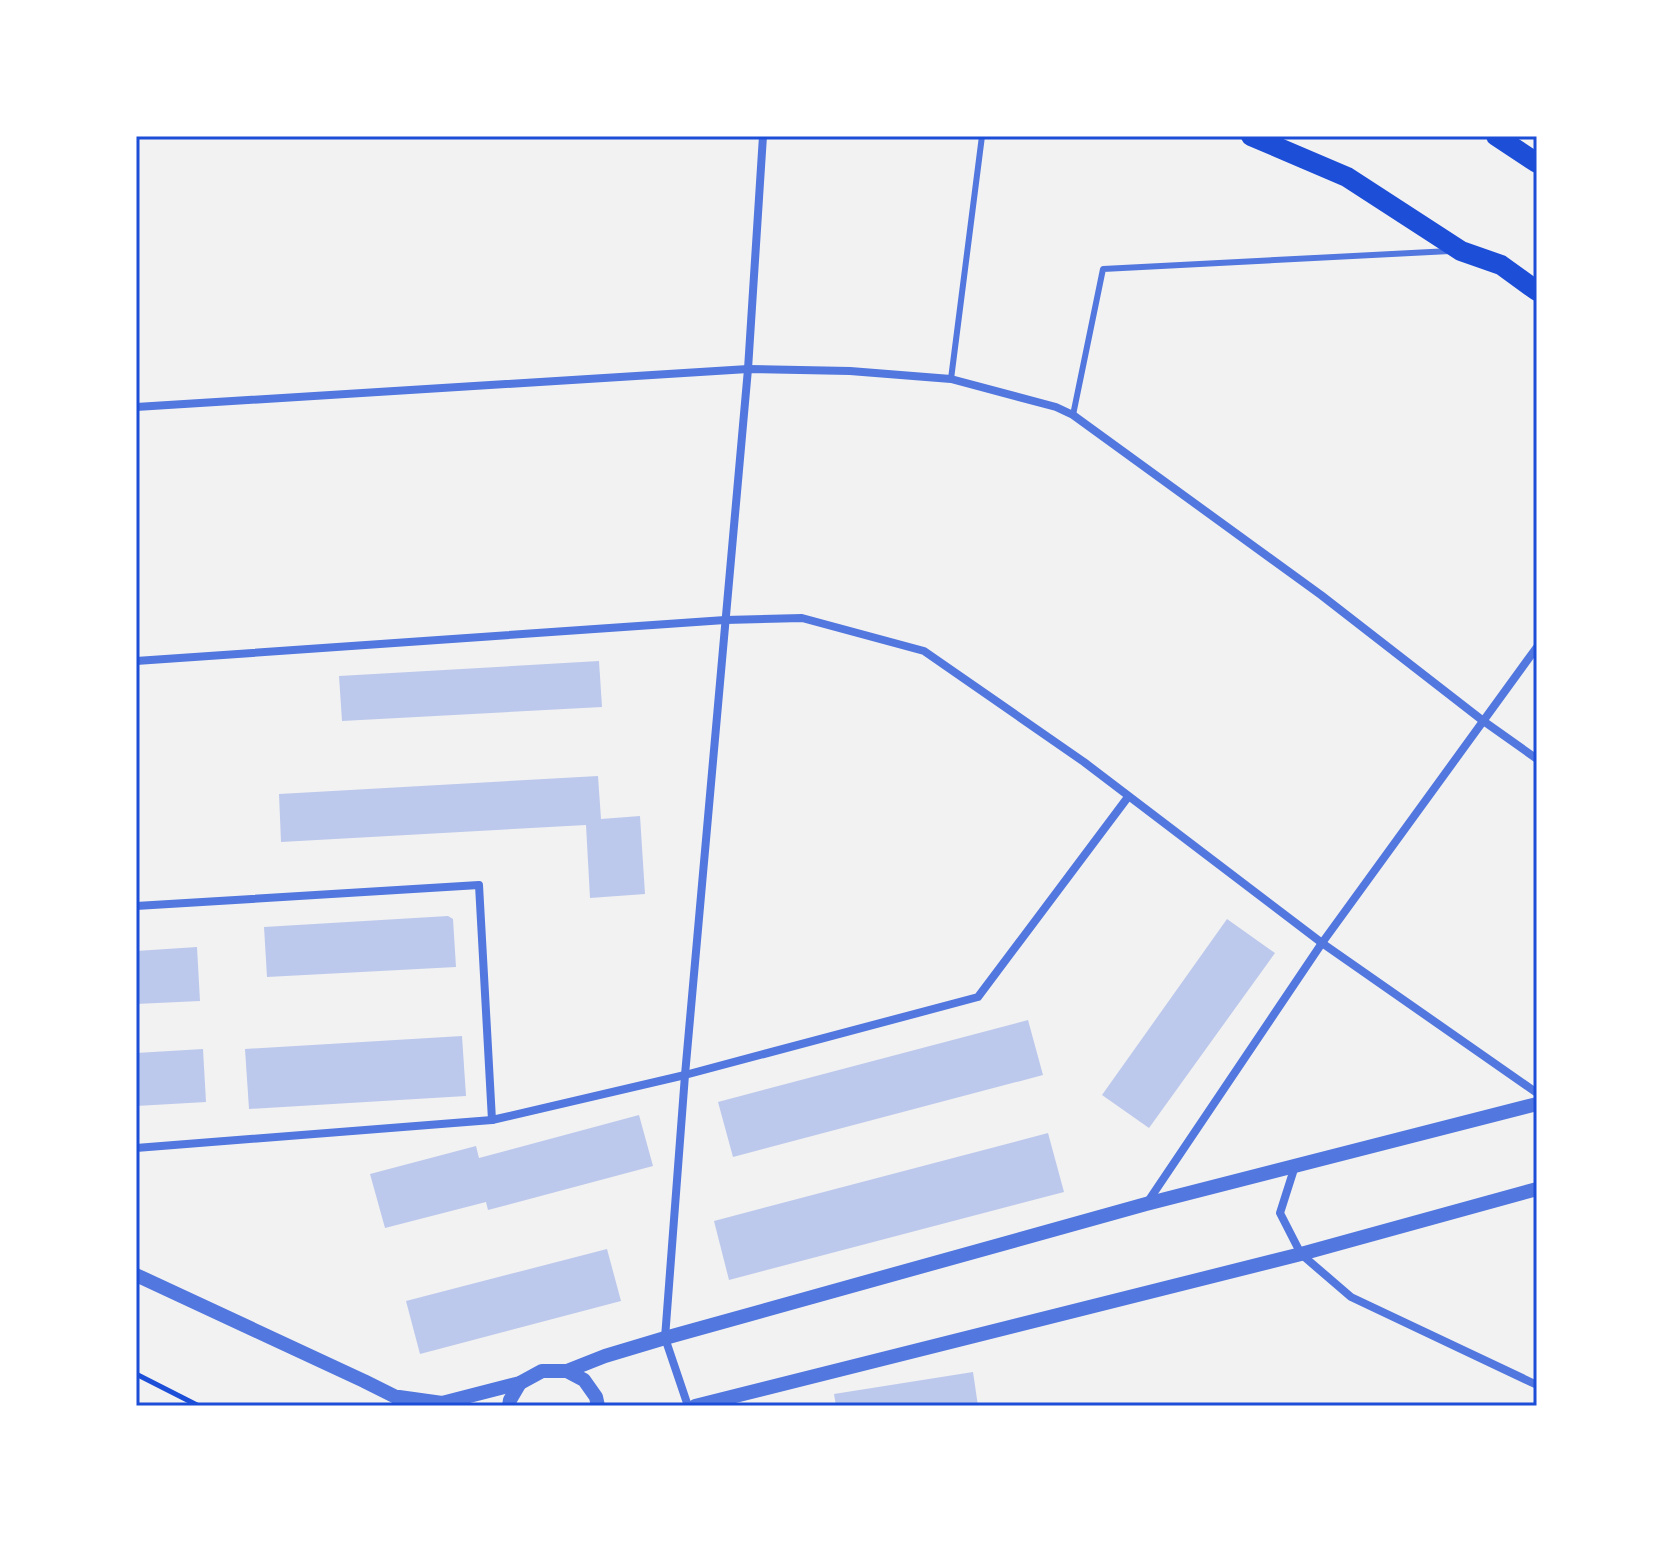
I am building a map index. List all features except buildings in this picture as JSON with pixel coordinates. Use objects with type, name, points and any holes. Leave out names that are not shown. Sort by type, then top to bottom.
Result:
[{"type":"main road","points":[[1251,136],[1347,177],[1461,251],[1501,265],[1537,291]]},
{"type":"main road","points":[[1496,136],[1537,163]]},
{"type":"street","points":[[688,1406],[665,1338],[685,1075],[748,369],[763,136]]},
{"type":"street","points":[[136,407],[748,369],[850,371],[951,379],[1056,407],[1073,415],[1321,595],[1537,759]]},
{"type":"street","points":[[136,661],[725,620],[802,618],[924,651],[1084,762],[1322,943],[1537,1093]]},
{"type":"street","points":[[1146,1204],[1322,943],[1537,647]]},
{"type":"street","points":[[136,1148],[492,1120],[685,1075],[978,997],[1128,797]]},
{"type":"street","points":[[136,906],[479,885],[492,1120]]},
{"type":"street","points":[[136,1275],[402,1401],[442,1403],[520,1383],[542,1371],[567,1371],[665,1338],[1146,1204],[1537,1104]]},
{"type":"street","points":[[1295,1166],[1280,1213],[1301,1254],[1351,1297],[1537,1385]]},
{"type":"street","points":[[695,1406],[1301,1254],[1537,1189]]},
{"type":"street","points":[[567,1371],[584,1380],[596,1397],[598,1406]]},
{"type":"street","points":[[509,1406],[520,1383]]},
{"type":"lane","points":[[951,379],[982,136]]},
{"type":"lane","points":[[1073,415],[1103,269],[1461,251]]},
{"type":"path","points":[[136,1374],[199,1406]]}]
